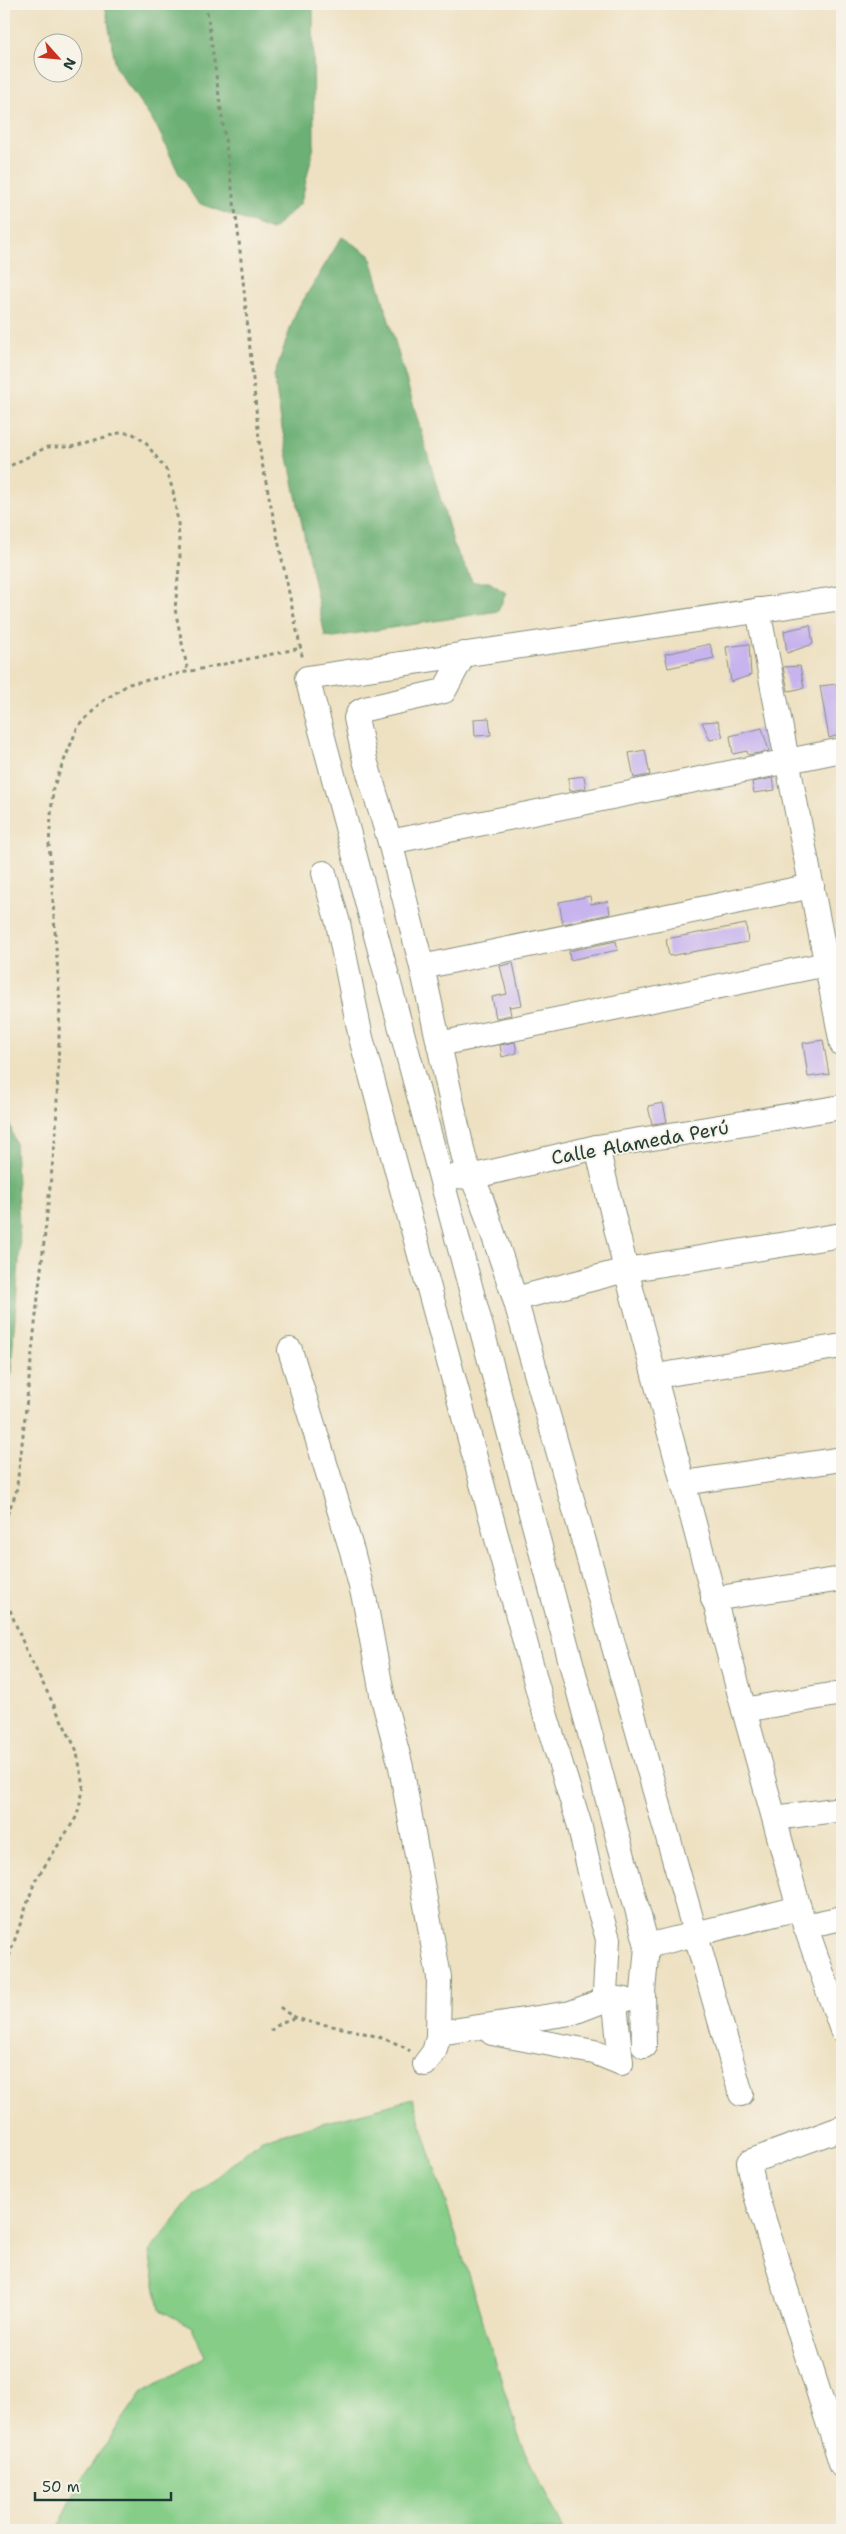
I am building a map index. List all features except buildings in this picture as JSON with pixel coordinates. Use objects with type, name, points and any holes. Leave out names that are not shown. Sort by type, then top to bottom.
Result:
[{"type":"street","points":[[644,2046],[643,2003],[647,1946],[307,678],[842,598]]},
{"type":"street","points":[[758,610],[812,886],[834,962],[842,1044]]},
{"type":"street","points":[[464,654],[444,691],[365,709],[359,712],[356,718],[365,760],[390,842],[422,967],[464,1158],[481,1198],[514,1299],[695,1936],[742,2094]]},
{"type":"street","points":[[390,842],[842,750]]},
{"type":"street","points":[[324,873],[338,923],[361,1038],[540,1697],[579,1823],[596,1899],[608,1939],[604,1983],[605,1992],[610,1998],[616,2013],[621,2063],[594,2052],[522,2037],[464,2029]]},
{"type":"street","points":[[422,967],[812,886]]},
{"type":"street","points":[[439,1044],[834,962]]},
{"type":"street","name":"Calle Alameda Perú","points":[[439,1174],[472,1177],[597,1148],[842,1107]]},
{"type":"street","points":[[597,1148],[626,1270],[656,1376],[713,1599],[802,1917],[842,2030]]},
{"type":"street","points":[[514,1299],[626,1270],[842,1235]]},
{"type":"street","points":[[656,1376],[842,1346]]},
{"type":"street","points":[[290,1350],[352,1551],[382,1694],[401,1767],[439,1978],[439,2033],[434,2052],[425,2064]]},
{"type":"street","points":[[684,1483],[842,1459]]},
{"type":"street","points":[[713,1599],[842,1579]]},
{"type":"street","points":[[744,1710],[842,1693]]},
{"type":"street","points":[[775,1818],[842,1809]]},
{"type":"street","points":[[647,1946],[802,1917],[842,1918]]},
{"type":"street","points":[[439,2033],[571,2013],[610,1998],[643,2003]]},
{"type":"street","points":[[842,2128],[749,2162],[754,2192],[842,2466]]},
{"type":"path","points":[[206,4],[238,231],[261,458],[307,678]]},
{"type":"path","points":[[4,469],[47,447],[70,447],[118,432],[132,433],[145,442],[167,471],[173,491],[178,523],[180,558],[175,609],[188,672]]},
{"type":"path","points":[[4,1522],[16,1492],[56,1132],[60,1004],[49,844],[53,788],[77,729],[100,703],[129,684],[301,648]]},
{"type":"path","points":[[4,1595],[26,1650],[76,1749],[84,1786],[77,1816],[35,1880],[4,1971]]},
{"type":"path","points":[[280,2007],[296,2018],[311,2024],[336,2026],[402,2045],[425,2064]]},
{"type":"path","points":[[270,2031],[282,2022],[296,2018]]},
{"type":"green space","points":[[105,4],[313,4],[314,146],[301,203],[272,230],[198,203],[179,174],[157,127],[116,68]]},
{"type":"green space","points":[[342,237],[370,255],[455,549],[473,582],[489,582],[506,593],[498,611],[334,637],[325,636],[282,428],[274,376],[296,312]]},
{"type":"green space","points":[[4,1104],[15,1142],[20,1248],[11,1372],[4,1426]]},
{"type":"green space","points":[[413,2099],[522,2446],[564,2530],[57,2530],[81,2480],[141,2393],[205,2356],[192,2327],[160,2310],[149,2252],[196,2194],[262,2139]]}]
